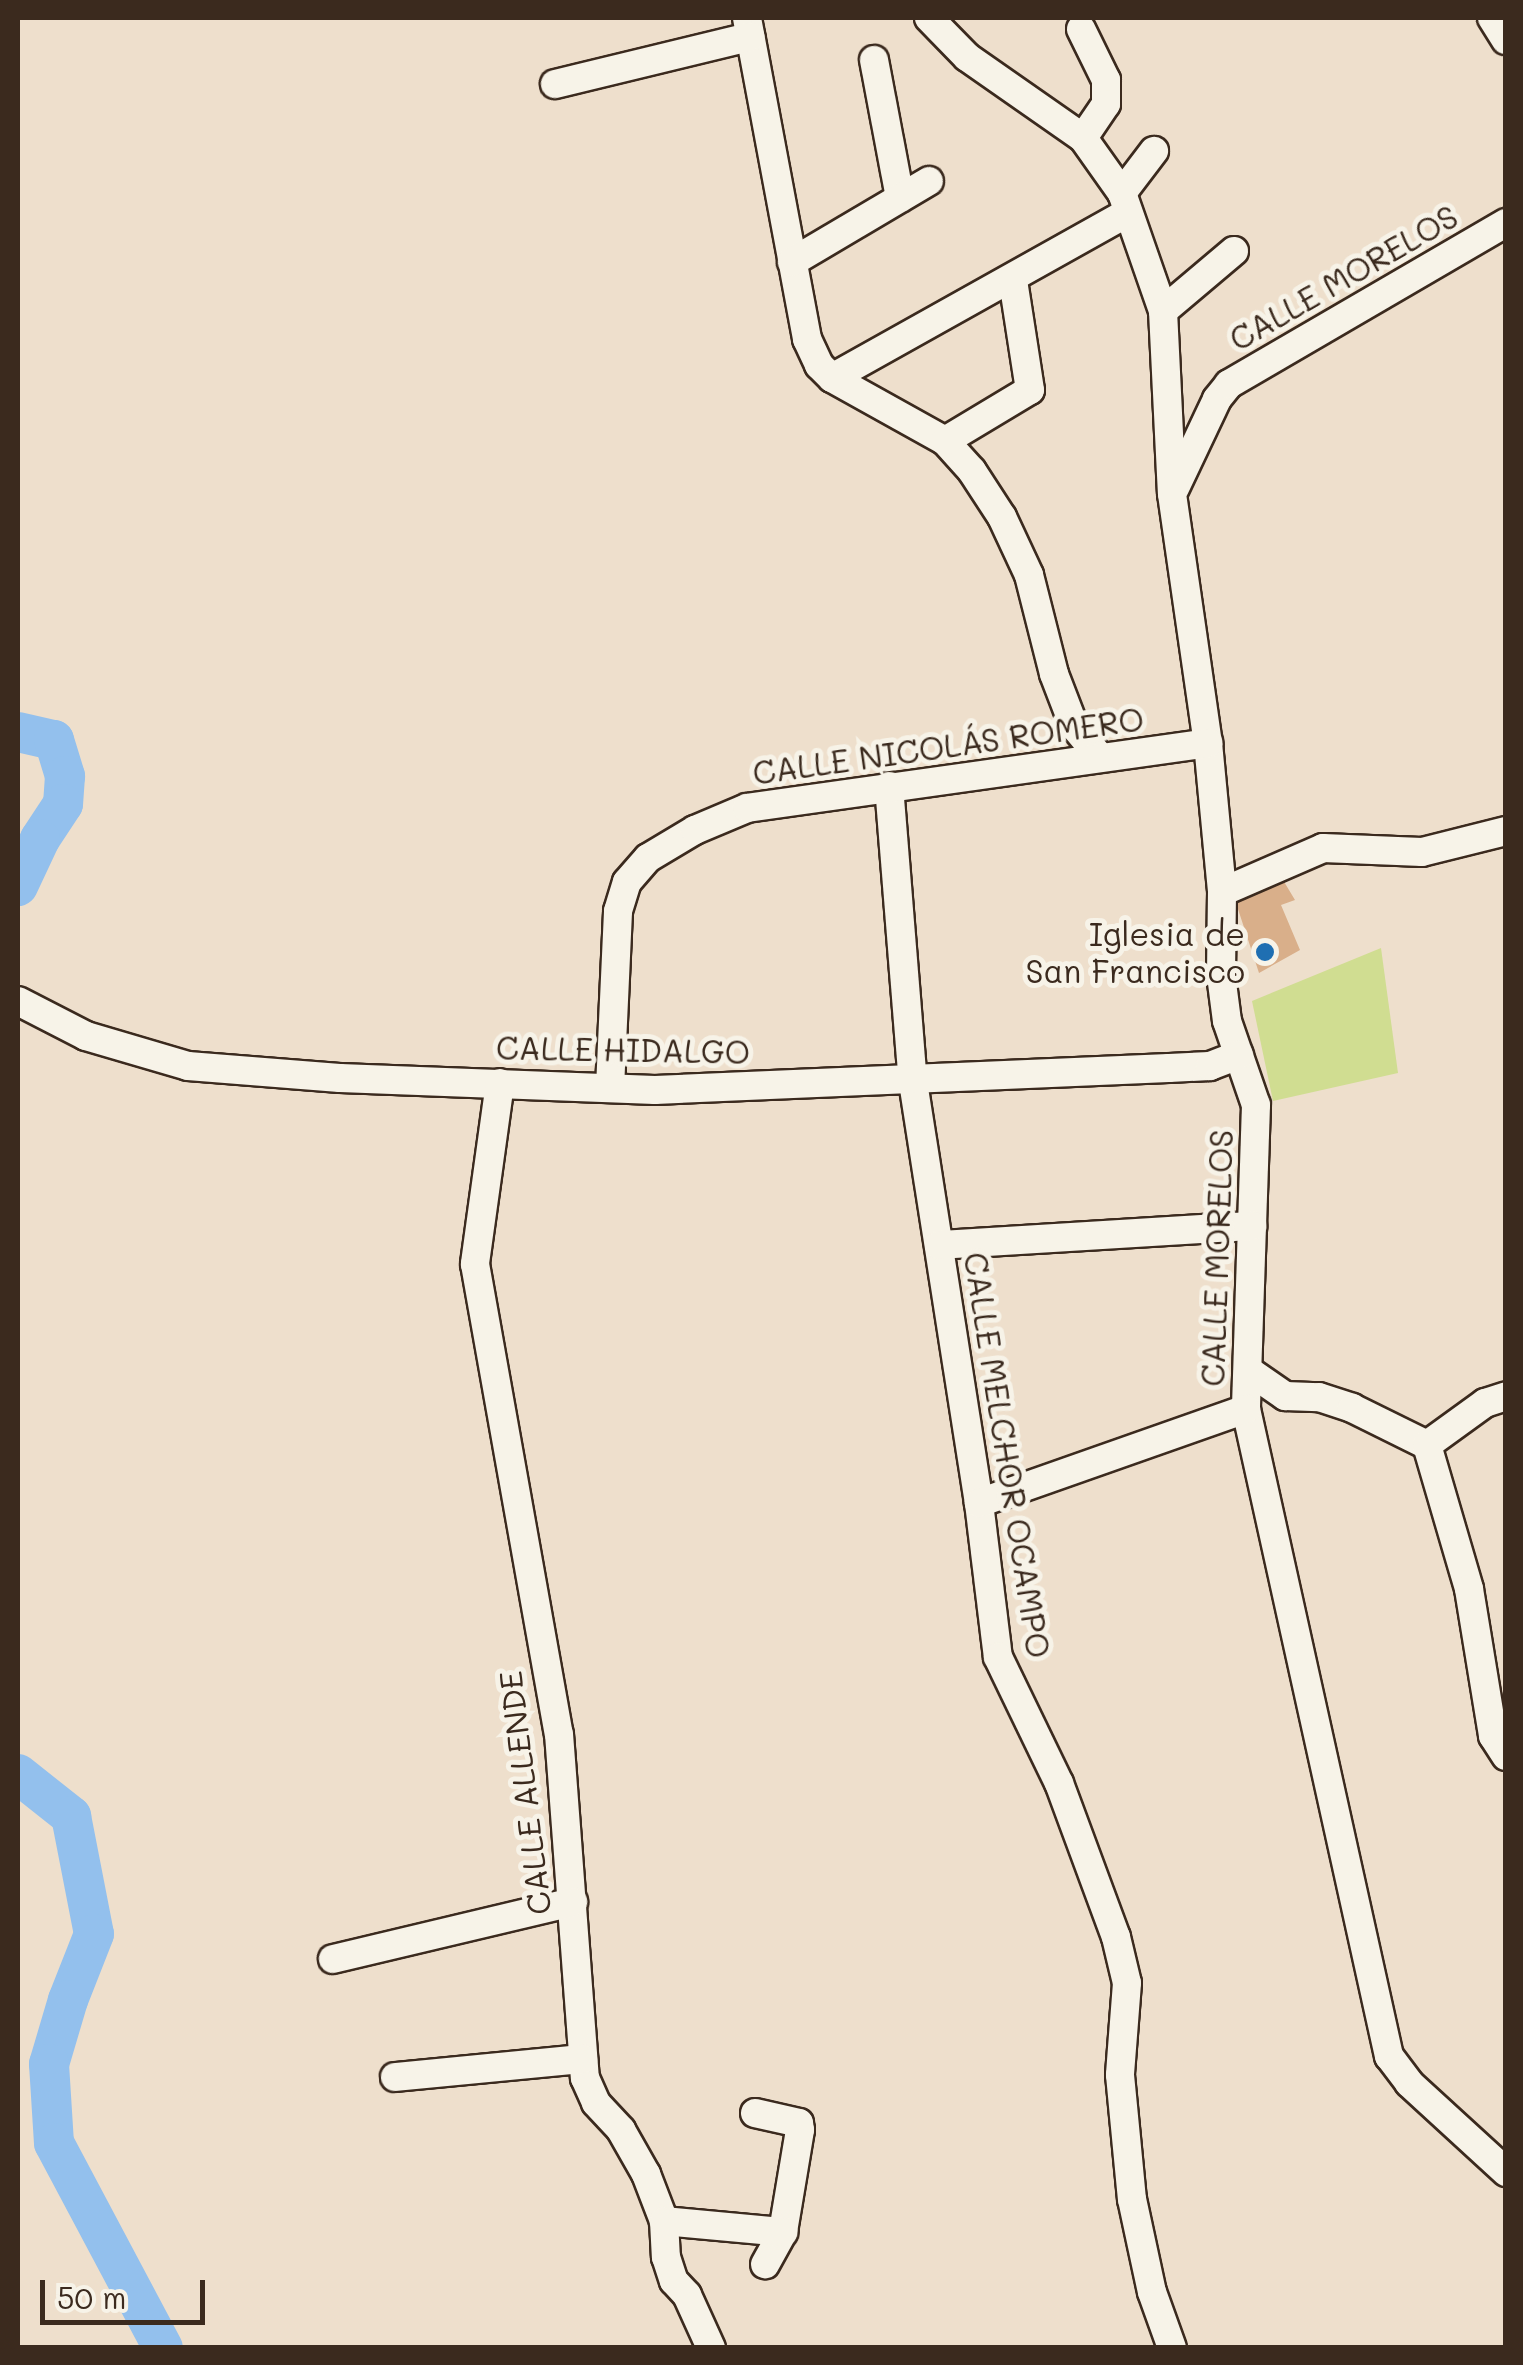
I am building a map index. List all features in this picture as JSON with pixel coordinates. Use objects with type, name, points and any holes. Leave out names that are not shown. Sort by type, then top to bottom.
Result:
[{"type":"street","points":[[930,18],[966,57],[1084,138],[1124,203],[1163,311],[1172,494]]},
{"type":"street","points":[[1492,18],[1506,40]]},
{"type":"street","points":[[556,84],[748,27],[807,339],[832,378],[945,441],[1002,517],[1029,576],[1054,674],[1074,726],[1100,757]]},
{"type":"street","points":[[1082,29],[1106,80],[1106,104],[1084,138]]},
{"type":"street","points":[[874,60],[900,198]]},
{"type":"street","points":[[832,378],[1014,280],[1124,203],[1154,151]]},
{"type":"street","points":[[792,262],[929,181]]},
{"type":"street","name":"CALLE MORELOS","points":[[1506,223],[1229,384],[1172,494],[1208,743],[1222,892],[1221,975],[1227,1021],[1256,1105],[1246,1408],[1390,2056],[1409,2083],[1506,2172]]},
{"type":"street","points":[[1163,311],[1234,251]]},
{"type":"street","points":[[945,441],[1030,390],[1014,280]]},
{"type":"street","name":"CALLE NICOLÁS ROMERO","points":[[610,1088],[618,910],[627,882],[648,858],[695,830],[747,808],[1208,743]]},
{"type":"street","name":"CALLE MELCHOR OCAMPO","points":[[889,786],[913,1082],[979,1502],[998,1657],[1059,1783],[1127,1983],[1120,2076],[1132,2199],[1152,2292],[1172,2348]]},
{"type":"street","points":[[1222,892],[1324,848],[1422,852],[1506,832]]},
{"type":"street","name":"CALLE HIDALGO","points":[[18,1001],[86,1036],[188,1066],[610,1088],[913,1082],[1210,1066],[1239,1056]]},
{"type":"street","name":"CALLE ALLENDE","points":[[500,1083],[475,1264],[559,1734],[585,2078],[596,2103],[621,2130],[638,2159],[664,2221],[666,2257],[674,2280],[687,2295],[711,2348]]},
{"type":"street","points":[[939,1244],[1252,1226]]},
{"type":"street","points":[[1249,1371],[1285,1396],[1319,1397],[1352,1408],[1426,1445],[1468,1589],[1493,1736],[1506,1756]]},
{"type":"street","points":[[1426,1445],[1485,1403],[1506,1396]]},
{"type":"street","points":[[979,1502],[1246,1408]]},
{"type":"street","points":[[332,1959],[572,1902]]},
{"type":"street","points":[[395,2077],[583,2059]]},
{"type":"street","points":[[755,2113],[800,2123],[783,2232],[765,2264]]},
{"type":"street","points":[[664,2221],[783,2232]]},
{"type":"green space","points":[[1381,948],[1398,1073],[1273,1101],[1252,1001]]},
{"type":"building","points":[[1280,875],[1295,900],[1281,905],[1300,950],[1259,973],[1235,900]]},
{"type":"waterway","points":[[18,732],[54,740],[65,776],[63,804],[40,839],[18,886]]},
{"type":"waterway","points":[[18,1774],[71,1816],[94,1934],[49,2064],[54,2143],[163,2348]]},
{"type":"place","name":"Iglesia de San Francisco","points":[[1265,952]]}]
